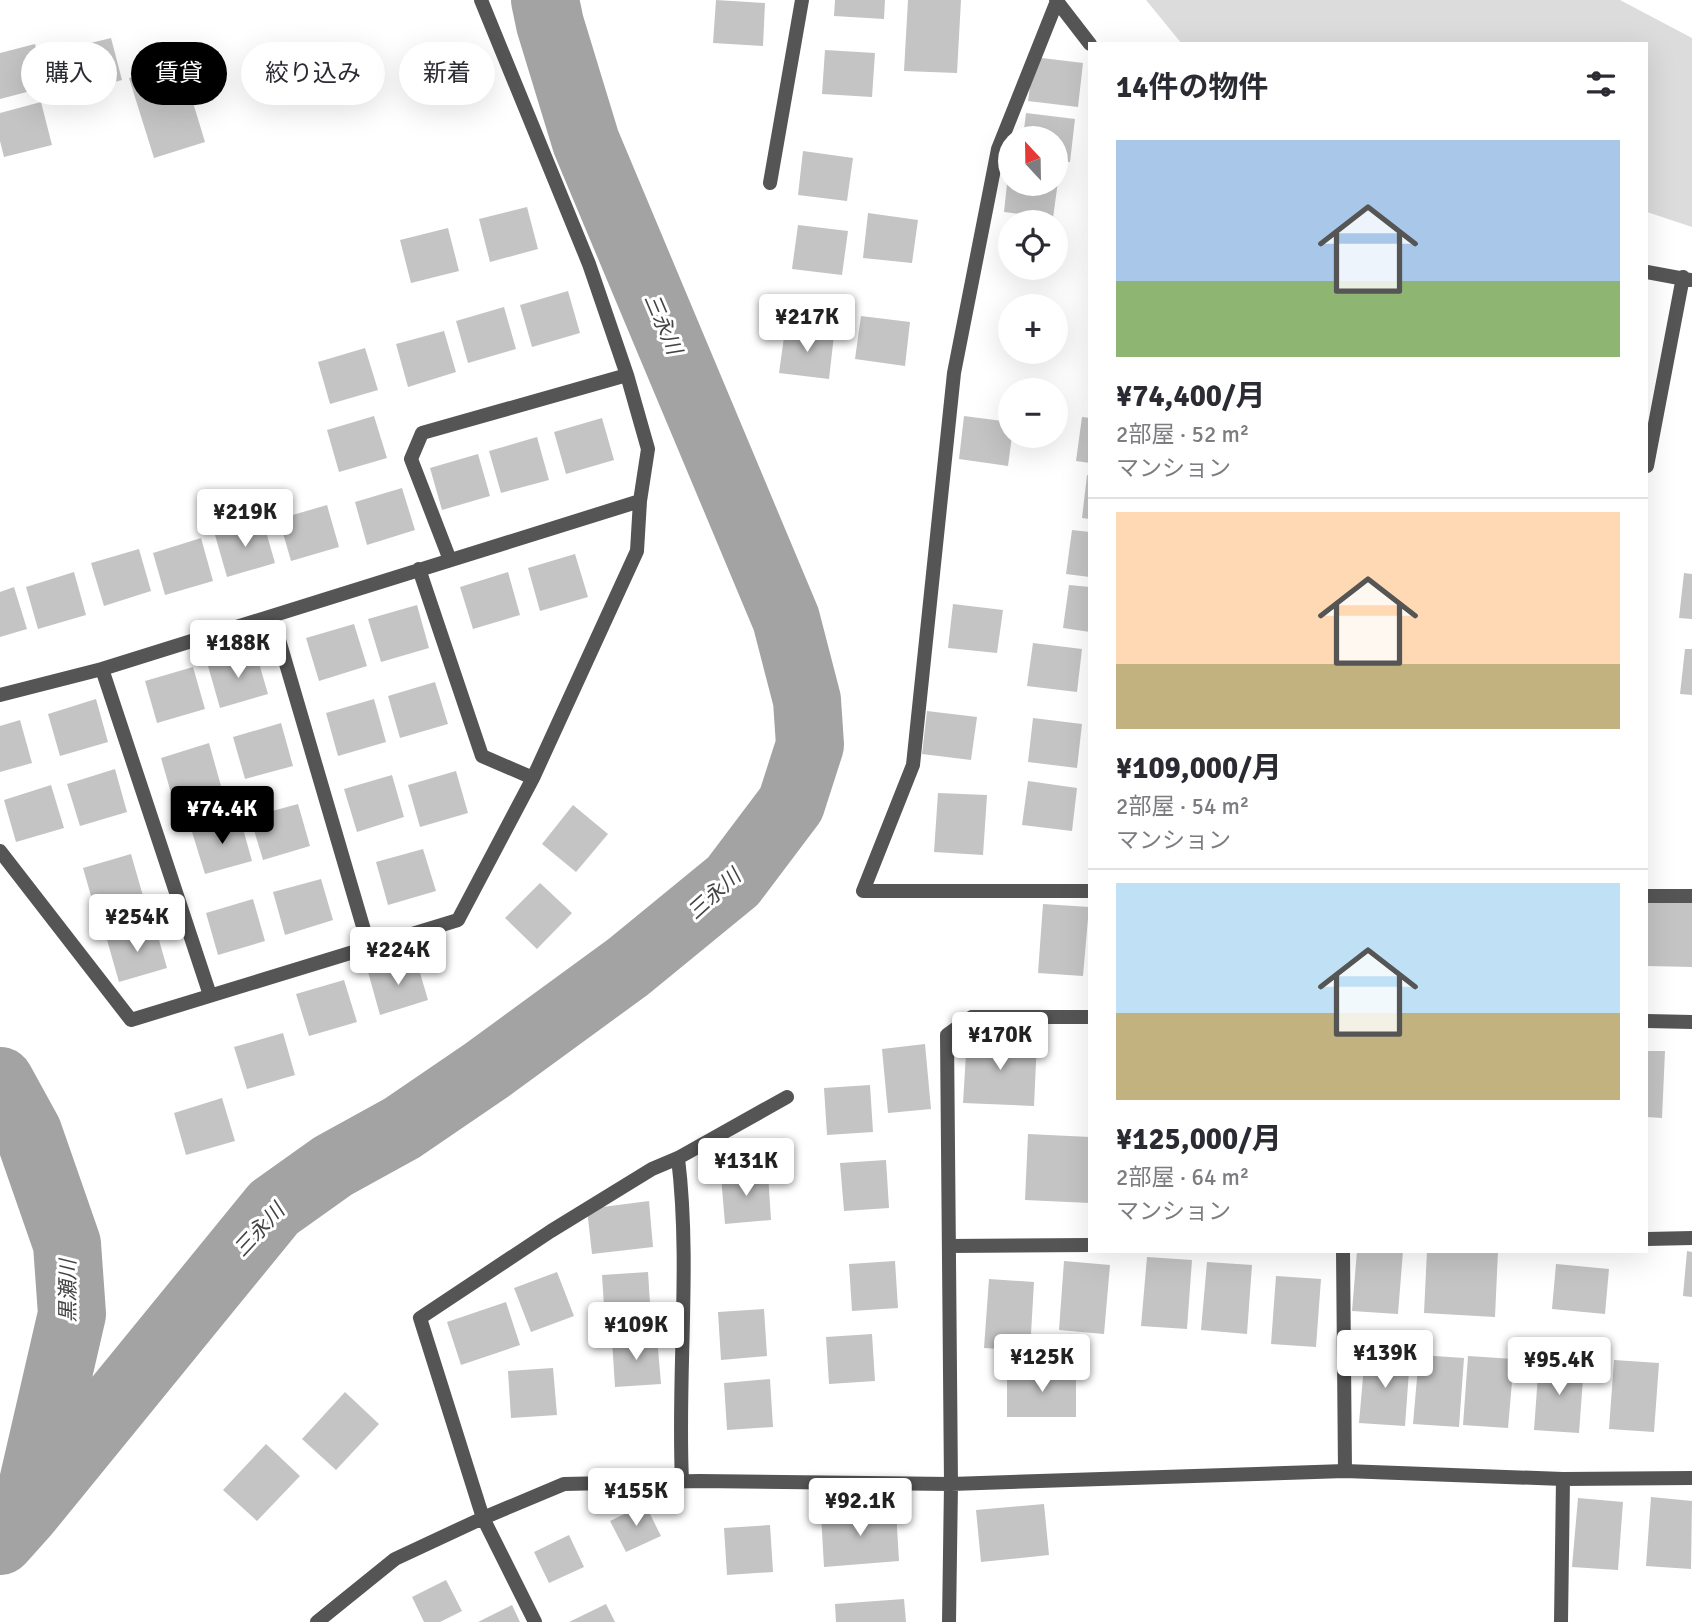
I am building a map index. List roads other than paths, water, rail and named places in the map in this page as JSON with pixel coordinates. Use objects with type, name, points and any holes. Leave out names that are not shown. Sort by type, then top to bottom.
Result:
[{"type":"street","points":[[0,851],[131,1020],[458,920],[533,778],[637,551],[640,501],[648,449],[627,375],[589,264],[481,0]]},
{"type":"street","points":[[771,183],[802,0]]},
{"type":"street","points":[[1056,1],[1088,42]]},
{"type":"street","points":[[1056,1],[998,149],[954,373],[913,765],[863,891],[1088,891]]},
{"type":"street","points":[[1648,272],[1688,279],[1648,461]]},
{"type":"street","points":[[450,560],[411,459],[422,433],[627,375]]},
{"type":"street","points":[[0,695],[102,669],[640,501]]},
{"type":"street","points":[[419,569],[482,756],[533,778]]},
{"type":"street","points":[[272,616],[369,947]]},
{"type":"street","points":[[102,669],[210,996]]},
{"type":"street","points":[[1648,896],[1692,896]]},
{"type":"street","points":[[949,1622],[951,1484],[947,1035],[972,1017],[1088,1017]]},
{"type":"street","points":[[1648,1021],[1692,1021]]},
{"type":"street","points":[[535,1622],[483,1518],[420,1318],[551,1231],[652,1169],[678,1158],[787,1097]]},
{"type":"street","points":[[678,1158],[684,1209],[680,1442],[682,1481]]},
{"type":"street","points":[[1648,1239],[1692,1238]]},
{"type":"street","points":[[949,1246],[1088,1245]]},
{"type":"street","points":[[1343,1253],[1345,1471]]},
{"type":"street","points":[[317,1622],[394,1559],[564,1484],[682,1481],[951,1484],[1345,1471],[1563,1479],[1692,1478]]},
{"type":"street","points":[[1561,1622],[1563,1479]]},
{"type":"waterway","name":"三永川","points":[[0,1541],[274,1208],[333,1166],[402,1128],[628,967],[733,881],[791,804],[810,745],[807,700],[786,619],[586,142],[545,0]]},
{"type":"waterway","name":"黒瀬川","points":[[0,1081],[28,1132],[67,1244],[72,1314],[29,1500]]}]
